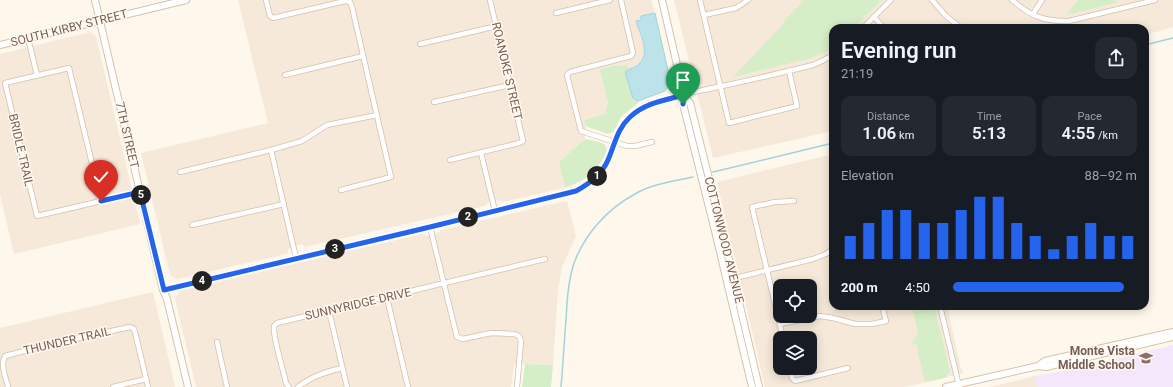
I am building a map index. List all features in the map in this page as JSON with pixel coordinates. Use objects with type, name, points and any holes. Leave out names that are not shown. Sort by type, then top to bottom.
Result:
[{"type":"street","name":"7TH STREET","points":[[95,0],[188,387]]},
{"type":"street","name":"SOUTH KIRBY STREET","points":[[0,45],[186,0]]},
{"type":"street","points":[[266,0],[270,16],[273,18],[345,1],[350,2],[352,7],[391,177],[341,190]]},
{"type":"street","name":"ROANOKE STREET","points":[[481,152],[523,141],[490,0]]},
{"type":"street","points":[[556,13],[610,0]]},
{"type":"street","points":[[621,0],[633,53],[631,56],[567,74],[581,131],[631,146],[652,142]]},
{"type":"street","name":"COTTONWOOD AVENUE","points":[[662,0],[684,95],[690,103],[730,279],[752,387]]},
{"type":"street","points":[[700,0],[729,122],[797,106],[789,71]]},
{"type":"street","points":[[704,16],[736,8],[748,0]]},
{"type":"street","points":[[866,24],[891,0]]},
{"type":"street","points":[[932,0],[946,16],[956,24]]},
{"type":"street","points":[[1012,0],[1024,10],[1042,18],[1069,21],[1155,0]]},
{"type":"street","points":[[1033,14],[1042,0]]},
{"type":"street","points":[[874,17],[880,24]]},
{"type":"street","points":[[420,44],[496,26]]},
{"type":"street","points":[[28,38],[37,75],[69,68],[101,201],[140,192]]},
{"type":"street","points":[[285,75],[363,56]]},
{"type":"street","points":[[164,290],[576,191],[593,181],[605,167],[614,142],[624,123],[638,110],[655,102],[789,71],[822,61],[829,57]]},
{"type":"street","name":"BRIDLE TRAIL","points":[[37,75],[5,83],[37,216],[101,201]]},
{"type":"street","points":[[434,102],[510,84]]},
{"type":"street","points":[[180,172],[302,141],[327,125],[377,115]]},
{"type":"street","points":[[271,150],[296,258]]},
{"type":"street","points":[[450,160],[481,152],[495,211]]},
{"type":"street","points":[[782,331],[752,207],[775,202],[794,201]]},
{"type":"street","points":[[192,226],[284,204]]},
{"type":"street","points":[[430,227],[443,284],[458,338],[462,339],[491,333],[514,334],[519,336],[521,341],[517,387]]},
{"type":"street","points":[[730,279],[813,260],[829,251]]},
{"type":"street","name":"SUNNYRIDGE DRIVE","points":[[289,387],[286,383],[278,352],[274,326],[277,323],[545,260]]},
{"type":"street","name":"COTTONWOOD AVENUE","points":[[730,279],[759,387]]},
{"type":"street","points":[[387,298],[408,387]]},
{"type":"street","points":[[780,324],[820,316],[855,324],[872,324],[886,321],[883,310]]},
{"type":"street","points":[[941,310],[959,386]]},
{"type":"street","points":[[329,311],[347,387]]},
{"type":"street","name":"THUNDER TRAIL","points":[[8,387],[3,366],[3,359],[5,356],[51,344],[125,328],[132,328],[135,332],[146,379]]},
{"type":"street","points":[[946,387],[959,386],[1038,366],[1045,361],[1173,332]]},
{"type":"street","points":[[1038,366],[1046,367],[1173,337]]},
{"type":"street","points":[[217,342],[227,387]]},
{"type":"street","points":[[298,387],[316,376],[342,368]]},
{"type":"street","points":[[791,375],[795,381],[848,368]]},
{"type":"street","points":[[113,387],[146,379],[148,387]]},
{"type":"shaded area","points":[[238,0],[651,0],[655,13],[641,16],[642,20],[639,32],[645,51],[640,63],[629,69],[627,65],[601,69],[608,103],[605,115],[584,120],[586,126],[585,139],[559,162],[565,188],[502,202],[499,200],[488,203],[485,206],[305,247],[302,244],[289,248],[287,254],[176,279],[170,275],[141,153],[268,123]]},
{"type":"shaded area","points":[[674,0],[1173,0],[1173,27],[1149,34],[1149,24],[829,24],[829,132],[713,158]]},
{"type":"shaded area","points":[[90,32],[96,36],[140,224],[14,254],[0,194],[0,54]]},
{"type":"shaded area","points":[[829,155],[829,310],[948,310],[961,369],[964,373],[906,387],[765,387],[717,182]]},
{"type":"shaded area","points":[[567,201],[576,236],[562,267],[558,290],[553,365],[514,365],[511,387],[196,387],[175,299],[179,291],[422,234],[427,236],[441,230]]},
{"type":"shaded area","points":[[153,292],[175,387],[0,387],[0,328]]},
{"type":"shaded area","name":"Monte Vista Middle School","points":[[1173,345],[1173,387],[1037,387],[1035,376],[1075,369]]},
{"type":"shaded area","points":[[1035,376],[1037,387],[990,387]]},
{"type":"green space","points":[[804,0],[882,0],[857,24],[829,24],[829,50],[826,52],[808,59],[733,77],[784,23],[784,21]]},
{"type":"green space","points":[[1078,0],[1115,0],[1116,3],[1066,15]]},
{"type":"green space","points":[[627,65],[629,69],[625,72],[633,98],[639,102],[621,117],[613,132],[608,134],[586,126],[584,120],[605,114],[608,103],[600,69]]},
{"type":"green space","points":[[585,139],[604,144],[607,149],[604,157],[596,169],[586,178],[565,188],[559,162]]},
{"type":"green space","points":[[913,310],[935,310],[950,371],[945,378],[925,382],[916,344],[911,345],[918,333]]},
{"type":"green space","points":[[525,364],[553,365],[551,387],[522,387]]},
{"type":"water","points":[[655,13],[670,79],[667,81],[665,91],[638,101],[633,98],[625,72],[639,64],[644,54],[644,43],[636,21],[641,20],[641,16]]},
{"type":"waterway","points":[[1149,44],[1173,38]]},
{"type":"waterway","points":[[713,172],[829,144]]},
{"type":"waterway","points":[[561,387],[569,284],[574,263],[584,242],[606,215],[615,207],[635,194],[663,183],[693,177]]},
{"type":"place","name":"Monte Vista Middle School","points":[[1146,358]]},
{"type":"route","points":[[101,201],[140,192],[164,290],[576,191],[593,181],[605,167],[614,142],[624,123],[638,110],[655,102],[684,95],[683,104]]}]
